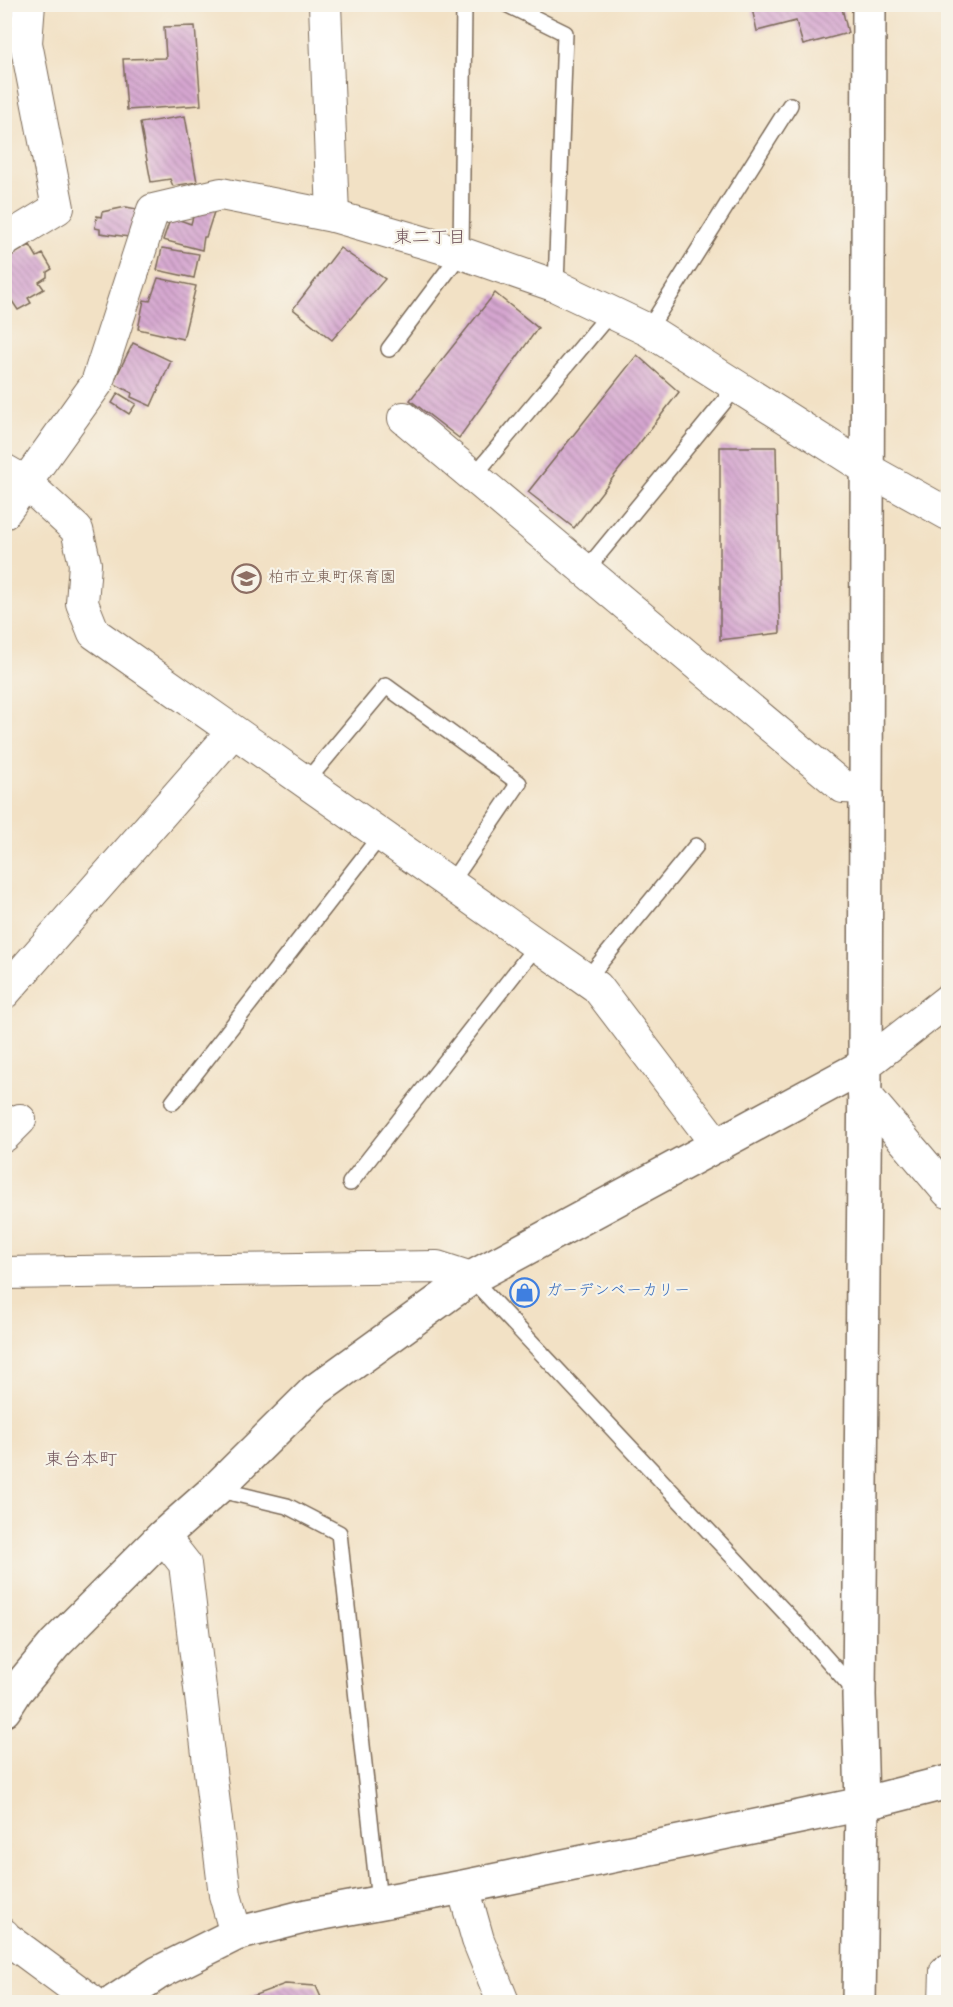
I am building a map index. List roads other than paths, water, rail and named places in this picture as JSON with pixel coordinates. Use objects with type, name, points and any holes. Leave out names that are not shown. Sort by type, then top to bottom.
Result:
[{"type":"street","points":[[4,241],[58,208],[26,42],[29,4]]},
{"type":"street","points":[[325,4],[333,216]]},
{"type":"street","points":[[859,2002],[862,1804],[859,1695],[865,1079],[869,4]]},
{"type":"street","points":[[4,513],[15,476],[96,383],[153,210],[221,194],[333,216],[461,253],[556,286],[648,330],[867,469],[948,514]]},
{"type":"street","points":[[404,418],[843,787],[865,788]]},
{"type":"street","points":[[15,476],[77,530],[85,564],[82,603],[94,633],[597,987],[718,1146]]},
{"type":"street","points":[[4,993],[233,732]]},
{"type":"street","points":[[4,1710],[16,1691],[55,1644],[163,1536],[216,1489],[316,1390],[471,1278],[718,1146],[865,1079],[948,1000]]},
{"type":"street","points":[[865,1079],[948,1192]]},
{"type":"street","points":[[4,1273],[437,1267],[471,1278]]},
{"type":"street","points":[[163,1536],[185,1564],[225,1895],[236,1934]]},
{"type":"street","points":[[114,2002],[158,1973],[236,1934],[307,1916],[463,1887],[862,1804],[948,1782]]},
{"type":"street","points":[[463,1887],[478,1940],[503,2002]]},
{"type":"street","points":[[4,1935],[93,2002]]},
{"type":"street","points":[[945,2002],[946,1971],[948,1970]]},
{"type":"lane","points":[[389,349],[461,253],[464,6],[466,4]]},
{"type":"lane","points":[[506,4],[566,33],[556,286]]},
{"type":"lane","points":[[648,330],[790,105]]},
{"type":"lane","points":[[473,477],[611,312]]},
{"type":"lane","points":[[585,571],[736,386]]},
{"type":"lane","points":[[305,783],[386,686],[519,783],[450,884]]},
{"type":"lane","points":[[173,1102],[381,835]]},
{"type":"lane","points":[[586,980],[696,846]]},
{"type":"lane","points":[[350,1183],[537,945]]},
{"type":"lane","points":[[471,1278],[795,1623],[859,1695]]},
{"type":"lane","points":[[216,1489],[287,1506],[339,1533],[379,1902]]},
{"type":"place","name":"柏市立東町保育園","points":[[247,579]]},
{"type":"place","name":"ガーデンベーカリー","points":[[525,1292]]},
{"type":"district","name":"東二丁目","points":[[430,239]]},
{"type":"district","name":"東台本町","points":[[81,1461]]}]
